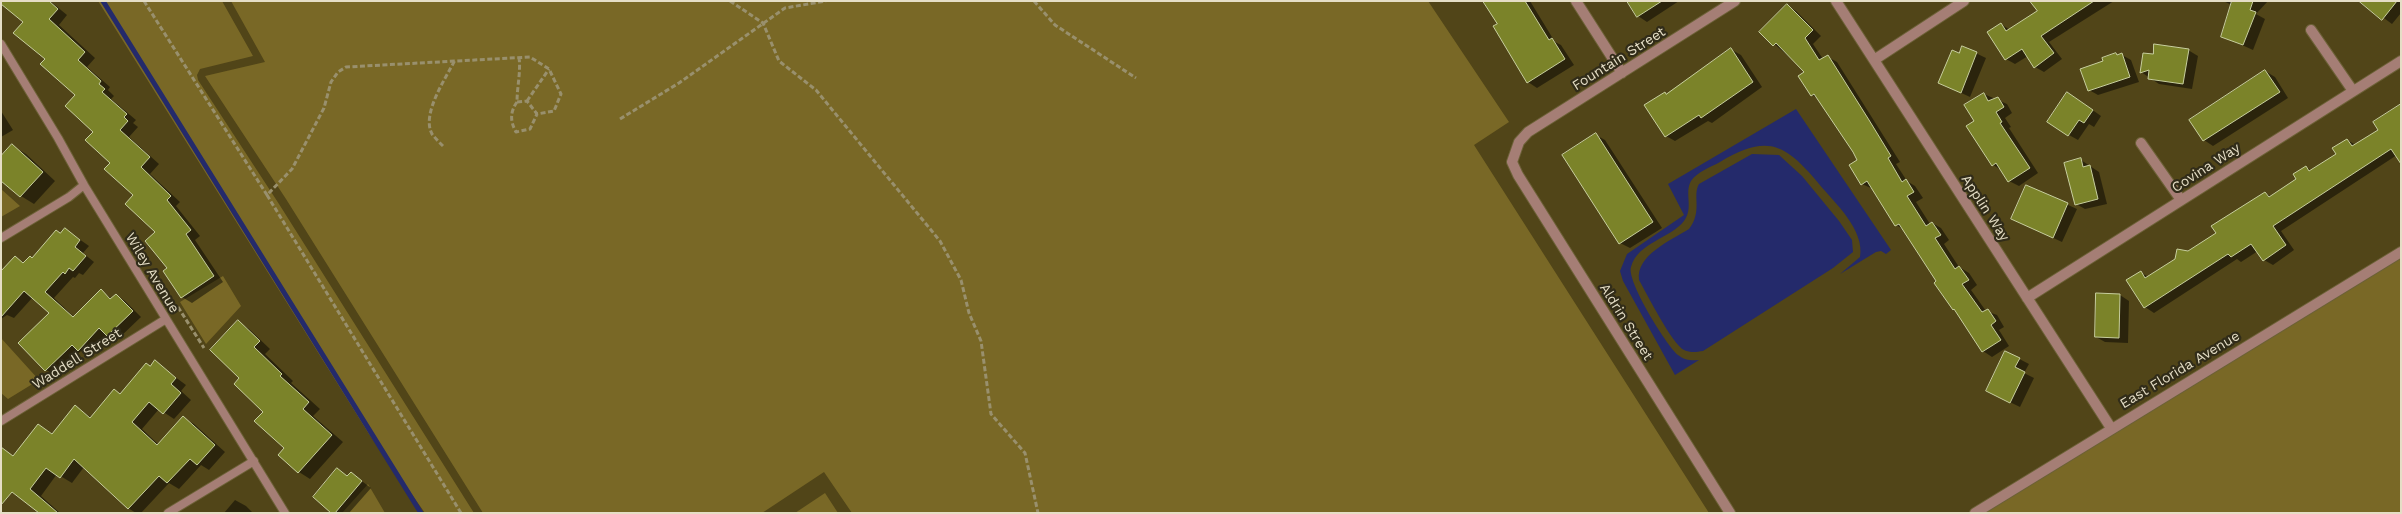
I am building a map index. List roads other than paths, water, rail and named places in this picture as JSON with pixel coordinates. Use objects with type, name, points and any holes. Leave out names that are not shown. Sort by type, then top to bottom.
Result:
[{"type":"street","points":[[1576,1],[1622,73]]},
{"type":"street","name":"Fountain Street","points":[[1519,142],[1528,132],[1735,1]]},
{"type":"street","name":"Applin Way","points":[[1836,1],[2111,428]]},
{"type":"street","points":[[1874,60],[1964,1]]},
{"type":"street","points":[[2311,30],[2353,91]]},
{"type":"street","name":"Covina Way","points":[[2027,298],[2401,61]]},
{"type":"street","name":"Aldrin Street","points":[[1519,142],[1512,162],[1518,176],[1730,513]]},
{"type":"street","points":[[2141,143],[2181,200]]},
{"type":"street","name":"East Florida Avenue","points":[[1975,513],[2401,252]]},
{"type":"lane","name":"Wiley Avenue","points":[[2,48],[285,513]]},
{"type":"lane","points":[[1,238],[69,197],[84,185]]},
{"type":"lane","name":"Waddell Street","points":[[1,421],[166,319]]},
{"type":"lane","points":[[168,513],[254,461]]},
{"type":"waterway","points":[[103,1],[421,513]]}]
